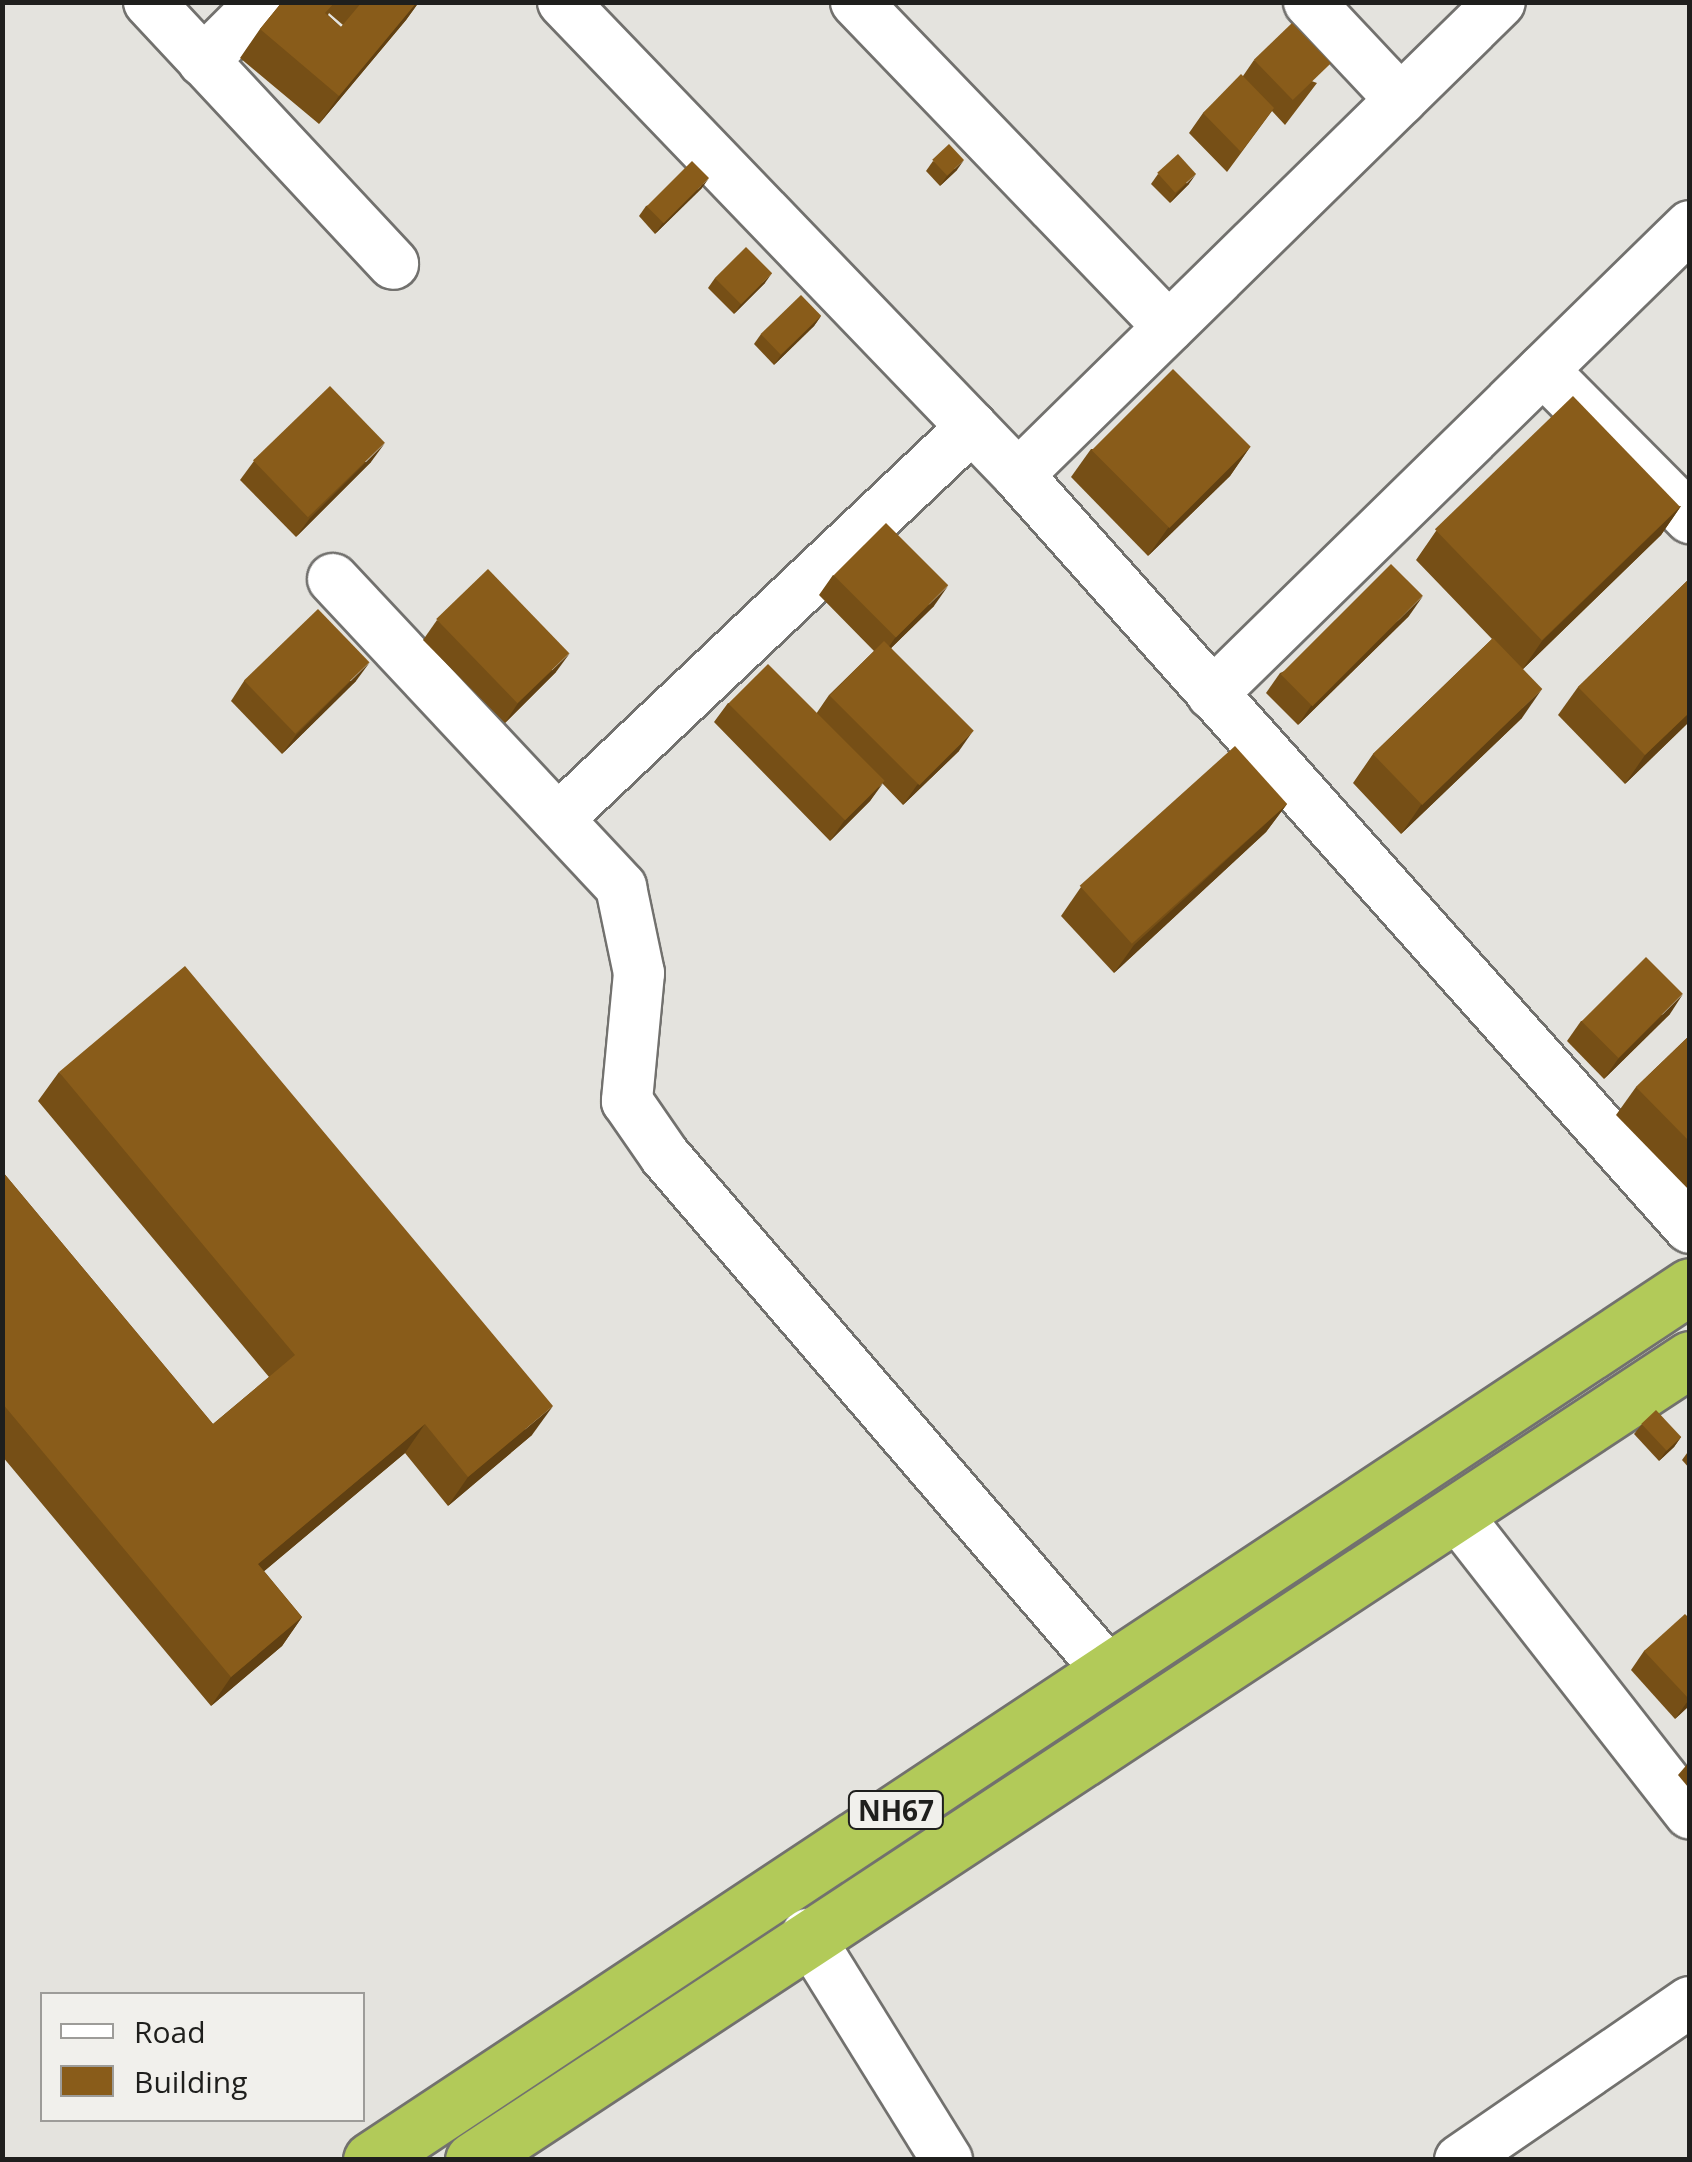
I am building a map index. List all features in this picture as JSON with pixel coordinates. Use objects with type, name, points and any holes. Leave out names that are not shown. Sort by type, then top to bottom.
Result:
[{"type":"highway","name":"NH67","points":[[371,2160],[776,1886],[1110,1673],[1690,1286]]},
{"type":"highway","name":"NH67","points":[[472,2160],[808,1934],[1690,1360]]},
{"type":"street","points":[[148,2],[392,264]]},
{"type":"street","points":[[204,61],[262,2]]},
{"type":"street","points":[[856,2],[1169,328]]},
{"type":"street","points":[[1308,2],[1400,100]]},
{"type":"street","points":[[1018,475],[1500,2]]},
{"type":"street","points":[[595,13],[1018,475],[1690,1228]]},
{"type":"street","points":[[1212,694],[1690,226]]},
{"type":"street","points":[[1543,370],[1690,518]]},
{"type":"street","points":[[558,819],[972,428]]},
{"type":"street","points":[[333,579],[621,886],[639,972],[628,1101],[665,1156],[1110,1673]]},
{"type":"street","points":[[1456,1514],[1690,1814]]},
{"type":"street","points":[[808,1934],[947,2160]]},
{"type":"street","points":[[1460,2160],[1690,2002]]},
{"type":"building","points":[[282,2],[335,2],[325,13],[341,27],[362,2],[417,2],[339,96],[260,29]]},
{"type":"building","points":[[1292,23],[1331,63],[1293,100],[1254,60]]},
{"type":"building","points":[[1241,74],[1274,108],[1241,152],[1203,113]]},
{"type":"building","points":[[949,144],[964,160],[947,176],[932,160]]},
{"type":"building","points":[[1178,154],[1196,174],[1175,193],[1157,173]]},
{"type":"building","points":[[692,161],[709,178],[664,223],[647,206]]},
{"type":"building","points":[[746,247],[772,273],[741,304],[715,278]]},
{"type":"building","points":[[801,295],[821,316],[781,355],[761,334]]},
{"type":"building","points":[[1173,369],[1251,447],[1169,528],[1092,450]]},
{"type":"building","points":[[330,386],[385,443],[308,517],[253,460]]},
{"type":"building","points":[[1573,396],[1680,507],[1542,640],[1435,529]]},
{"type":"building","points":[[886,523],[948,585],[896,638],[834,575]]},
{"type":"building","points":[[1391,564],[1423,596],[1313,706],[1281,674]]},
{"type":"building","points":[[488,569],[569,653],[517,703],[436,619]]},
{"type":"building","points":[[1690,578],[1690,712],[1645,755],[1578,687]]},
{"type":"building","points":[[318,609],[369,662],[295,734],[244,681]]},
{"type":"building","points":[[1493,638],[1542,689],[1422,805],[1373,754]]},
{"type":"building","points":[[884,641],[974,731],[919,785],[830,695]]},
{"type":"building","points":[[768,664],[885,781],[845,820],[728,704]]},
{"type":"building","points":[[1235,746],[1287,804],[1132,944],[1080,886]]},
{"type":"building","points":[[1646,957],[1683,994],[1618,1058],[1582,1021]]},
{"type":"building","points":[[185,966],[553,1406],[468,1477],[425,1424],[258,1564],[302,1617],[231,1677],[2,1403],[2,1171],[213,1424],[295,1355],[59,1072]]},
{"type":"building","points":[[1690,1035],[1690,1142],[1636,1087]]},
{"type":"building","points":[[1656,1410],[1681,1437],[1667,1451],[1641,1424]]},
{"type":"building","points":[[1685,1614],[1690,1619],[1689,1699],[1644,1651]]}]
